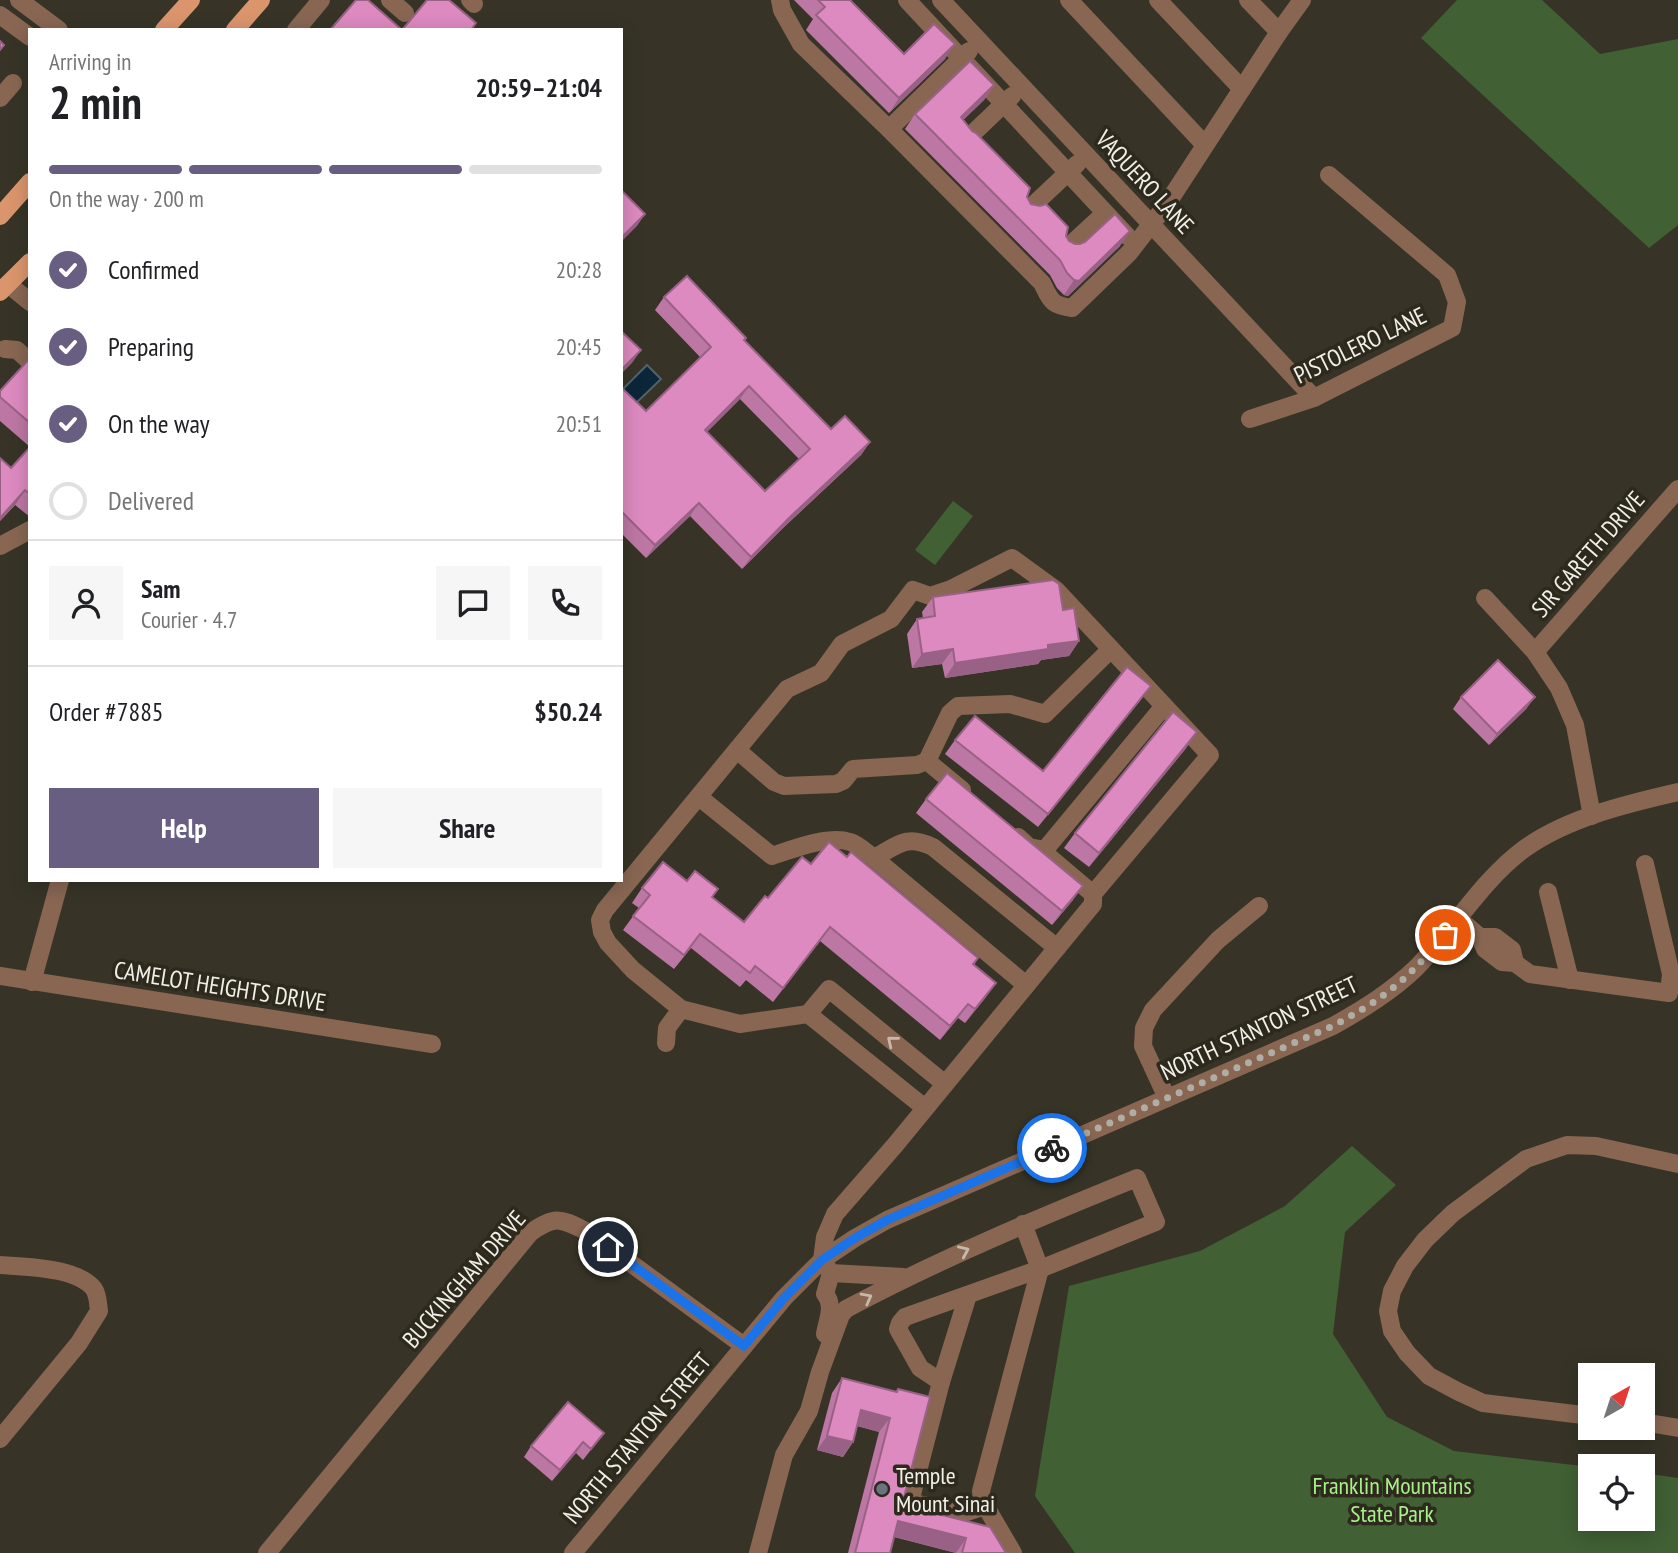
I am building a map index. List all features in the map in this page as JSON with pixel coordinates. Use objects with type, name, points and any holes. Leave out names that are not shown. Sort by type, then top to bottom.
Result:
[{"type":"main road","points":[[166,28],[191,0]]},
{"type":"main road","points":[[237,28],[261,0]]},
{"type":"main road","points":[[2,210],[28,184]]},
{"type":"main road","points":[[4,288],[28,264]]},
{"type":"street","points":[[19,0],[56,28]]},
{"type":"street","points":[[390,0],[405,13]]},
{"type":"street","points":[[780,0],[782,10],[801,44],[1042,283],[1051,302],[1072,308],[1129,253],[1167,204],[1302,0]]},
{"type":"street","name":"VAQUERO LANE","points":[[940,0],[1314,398]]},
{"type":"street","points":[[1069,0],[1205,145]]},
{"type":"street","points":[[1158,0],[1242,89]]},
{"type":"street","points":[[1248,0],[1279,32]]},
{"type":"street","points":[[911,1],[1135,245]]},
{"type":"street","points":[[297,28],[310,4]]},
{"type":"street","points":[[0,15],[28,36]]},
{"type":"street","points":[[889,129],[979,42]]},
{"type":"street","points":[[0,99],[13,83]]},
{"type":"street","points":[[969,137],[1021,87]]},
{"type":"street","points":[[1028,210],[1086,156]]},
{"type":"street","name":"PISTOLERO LANE","points":[[1250,419],[1314,398],[1452,328],[1457,302],[1447,275],[1329,174]]},
{"type":"street","points":[[1067,248],[1105,213]]},
{"type":"street","points":[[4,288],[28,301]]},
{"type":"street","points":[[2,349],[17,350],[28,360]]},
{"type":"street","name":"SIR GARETH DRIVE","points":[[1535,652],[1678,489]]},
{"type":"street","points":[[0,546],[28,531]]},
{"type":"street","points":[[820,1372],[821,1350],[831,1305],[825,1294],[825,1237],[835,1214],[896,1144],[1093,904],[1093,894],[1210,755],[1056,590],[1012,558],[951,589],[930,596],[914,590],[891,619],[842,644],[821,673],[787,689],[605,910],[600,920],[608,943],[633,970],[681,1009],[740,1024],[808,1014],[829,989],[945,1084]]},
{"type":"street","points":[[1485,598],[1535,652],[1559,688],[1576,724],[1592,816]]},
{"type":"street","points":[[737,750],[774,782],[784,786],[836,784],[853,769],[917,765],[927,761],[950,713],[958,706],[1010,704],[1045,714],[1111,649]]},
{"type":"street","points":[[1043,852],[1164,706]]},
{"type":"street","points":[[927,761],[978,804]]},
{"type":"street","name":"NORTH STANTON STREET","points":[[573,1553],[784,1298],[826,1266],[855,1238],[887,1220],[1333,1026],[1369,1006],[1396,986],[1459,919],[1491,879],[1524,849],[1556,829],[1678,792]]},
{"type":"street","points":[[699,797],[772,856],[833,840],[852,842],[1026,985]]},
{"type":"street","points":[[1009,830],[1029,847],[1040,849],[1093,894]]},
{"type":"street","points":[[874,858],[906,841],[920,841],[933,847],[1057,947]]},
{"type":"street","points":[[1459,919],[1480,937],[1485,949],[1502,962],[1515,962],[1530,974],[1669,993],[1671,974],[1645,864]]},
{"type":"street","points":[[32,982],[59,882]]},
{"type":"street","points":[[1548,892],[1570,980]]},
{"type":"street","points":[[1167,1098],[1143,1046],[1144,1028],[1153,1010],[1219,940],[1259,906]]},
{"type":"street","name":"CAMELOT HEIGHTS DRIVE","points":[[0,976],[432,1044]]},
{"type":"street","points":[[666,1043],[667,1028],[681,1009]]},
{"type":"street","points":[[808,1014],[925,1108]]},
{"type":"street","points":[[1578,1414],[1483,1403],[1429,1376],[1407,1353],[1392,1331],[1388,1311],[1392,1291],[1405,1266],[1425,1240],[1453,1213],[1526,1159],[1567,1145],[1596,1146],[1678,1164]]},
{"type":"street","points":[[758,1553],[784,1455],[809,1411],[820,1372],[841,1315],[846,1309],[905,1278],[1023,1224],[1137,1178],[1156,1222],[1040,1269],[905,1317],[898,1329],[920,1368],[941,1382]]},
{"type":"street","name":"BUCKINGHAM DRIVE","points":[[267,1553],[530,1233],[546,1222],[563,1220],[588,1232],[744,1346]]},
{"type":"street","points":[[1013,1553],[985,1506],[981,1490],[1040,1269],[1023,1224]]},
{"type":"street","points":[[0,1265],[66,1273],[83,1279],[96,1291],[99,1311],[79,1343],[0,1439]]},
{"type":"street","points":[[826,1266],[905,1278]]},
{"type":"street","points":[[968,1295],[941,1382],[910,1502],[961,1514],[985,1506]]},
{"type":"street","points":[[1656,1424],[1678,1428]]},
{"type":"green space","points":[[1457,0],[1542,0],[1600,54],[1678,39],[1678,225],[1649,248],[1421,38]]},
{"type":"green space","points":[[953,501],[973,516],[935,565],[915,550]]},
{"type":"green space","name":"Franklin Mountains State Park","points":[[1352,1146],[1396,1185],[1345,1232],[1333,1334],[1387,1417],[1454,1451],[1578,1465],[1578,1531],[1655,1531],[1655,1475],[1678,1478],[1678,1553],[1075,1553],[1035,1496],[1069,1286],[1200,1251],[1285,1206]]},
{"type":"water","points":[[647,365],[661,379],[632,407],[623,394],[623,389]]},
{"type":"building","points":[[356,0],[368,0],[400,28],[332,28]]},
{"type":"building","points":[[427,0],[449,0],[476,23],[472,28],[404,28]]},
{"type":"building","points":[[818,0],[850,0],[904,54],[934,24],[955,44],[899,98],[816,15],[825,7]]},
{"type":"building","points":[[970,61],[994,85],[961,117],[1030,188],[1027,197],[1031,204],[1046,204],[1068,227],[1066,236],[1075,244],[1085,242],[1115,214],[1130,231],[1079,281],[1067,273],[1060,260],[915,114]]},
{"type":"building","points":[[623,192],[645,214],[623,236]]},
{"type":"building","points":[[687,276],[746,338],[744,340],[831,429],[845,416],[870,442],[751,557],[699,503],[655,545],[623,513],[623,389],[646,411],[711,347],[664,297]],"holes":[[[749,386],[810,449],[765,491],[705,430]]]},
{"type":"building","points":[[623,333],[641,350],[623,368]]},
{"type":"building","points":[[28,360],[28,421],[0,397],[0,391]]},
{"type":"building","points":[[28,449],[28,492],[25,490],[0,518],[0,458],[11,468]]},
{"type":"building","points":[[1053,580],[1059,584],[1063,610],[1074,608],[1079,641],[1048,645],[1048,649],[955,663],[953,649],[922,654],[917,619],[935,616],[933,597]]},
{"type":"building","points":[[1498,660],[1535,697],[1497,734],[1461,697]]},
{"type":"building","points":[[1127,667],[1151,686],[1048,814],[955,740],[975,716],[1043,771]]},
{"type":"building","points":[[1173,712],[1197,732],[1099,853],[1075,833]]},
{"type":"building","points":[[947,773],[1083,886],[1062,911],[926,799]]},
{"type":"building","points":[[829,842],[847,857],[851,852],[978,958],[973,964],[996,983],[975,1009],[968,1004],[950,1026],[830,927],[783,988],[755,966],[750,973],[700,934],[684,955],[633,916],[650,895],[642,888],[663,862],[687,881],[695,871],[718,889],[712,897],[744,922],[802,857],[811,864]]},
{"type":"building","points":[[842,1378],[930,1397],[902,1505],[990,1527],[1006,1553],[962,1553],[966,1538],[898,1521],[890,1553],[855,1553],[890,1418],[861,1410],[853,1442],[827,1436]]},
{"type":"building","points":[[568,1402],[604,1433],[591,1449],[583,1442],[560,1470],[531,1446]]},
{"type":"way so far","points":[[1052,1148],[1333,1026],[1369,1006],[1396,986],[1445,935]]},
{"type":"place","name":"Temple Mount Sinai","points":[[882,1489]]},
{"type":"route","points":[[608,1247],[744,1346],[784,1298],[822,1260],[855,1238],[887,1220],[1052,1148]]}]
